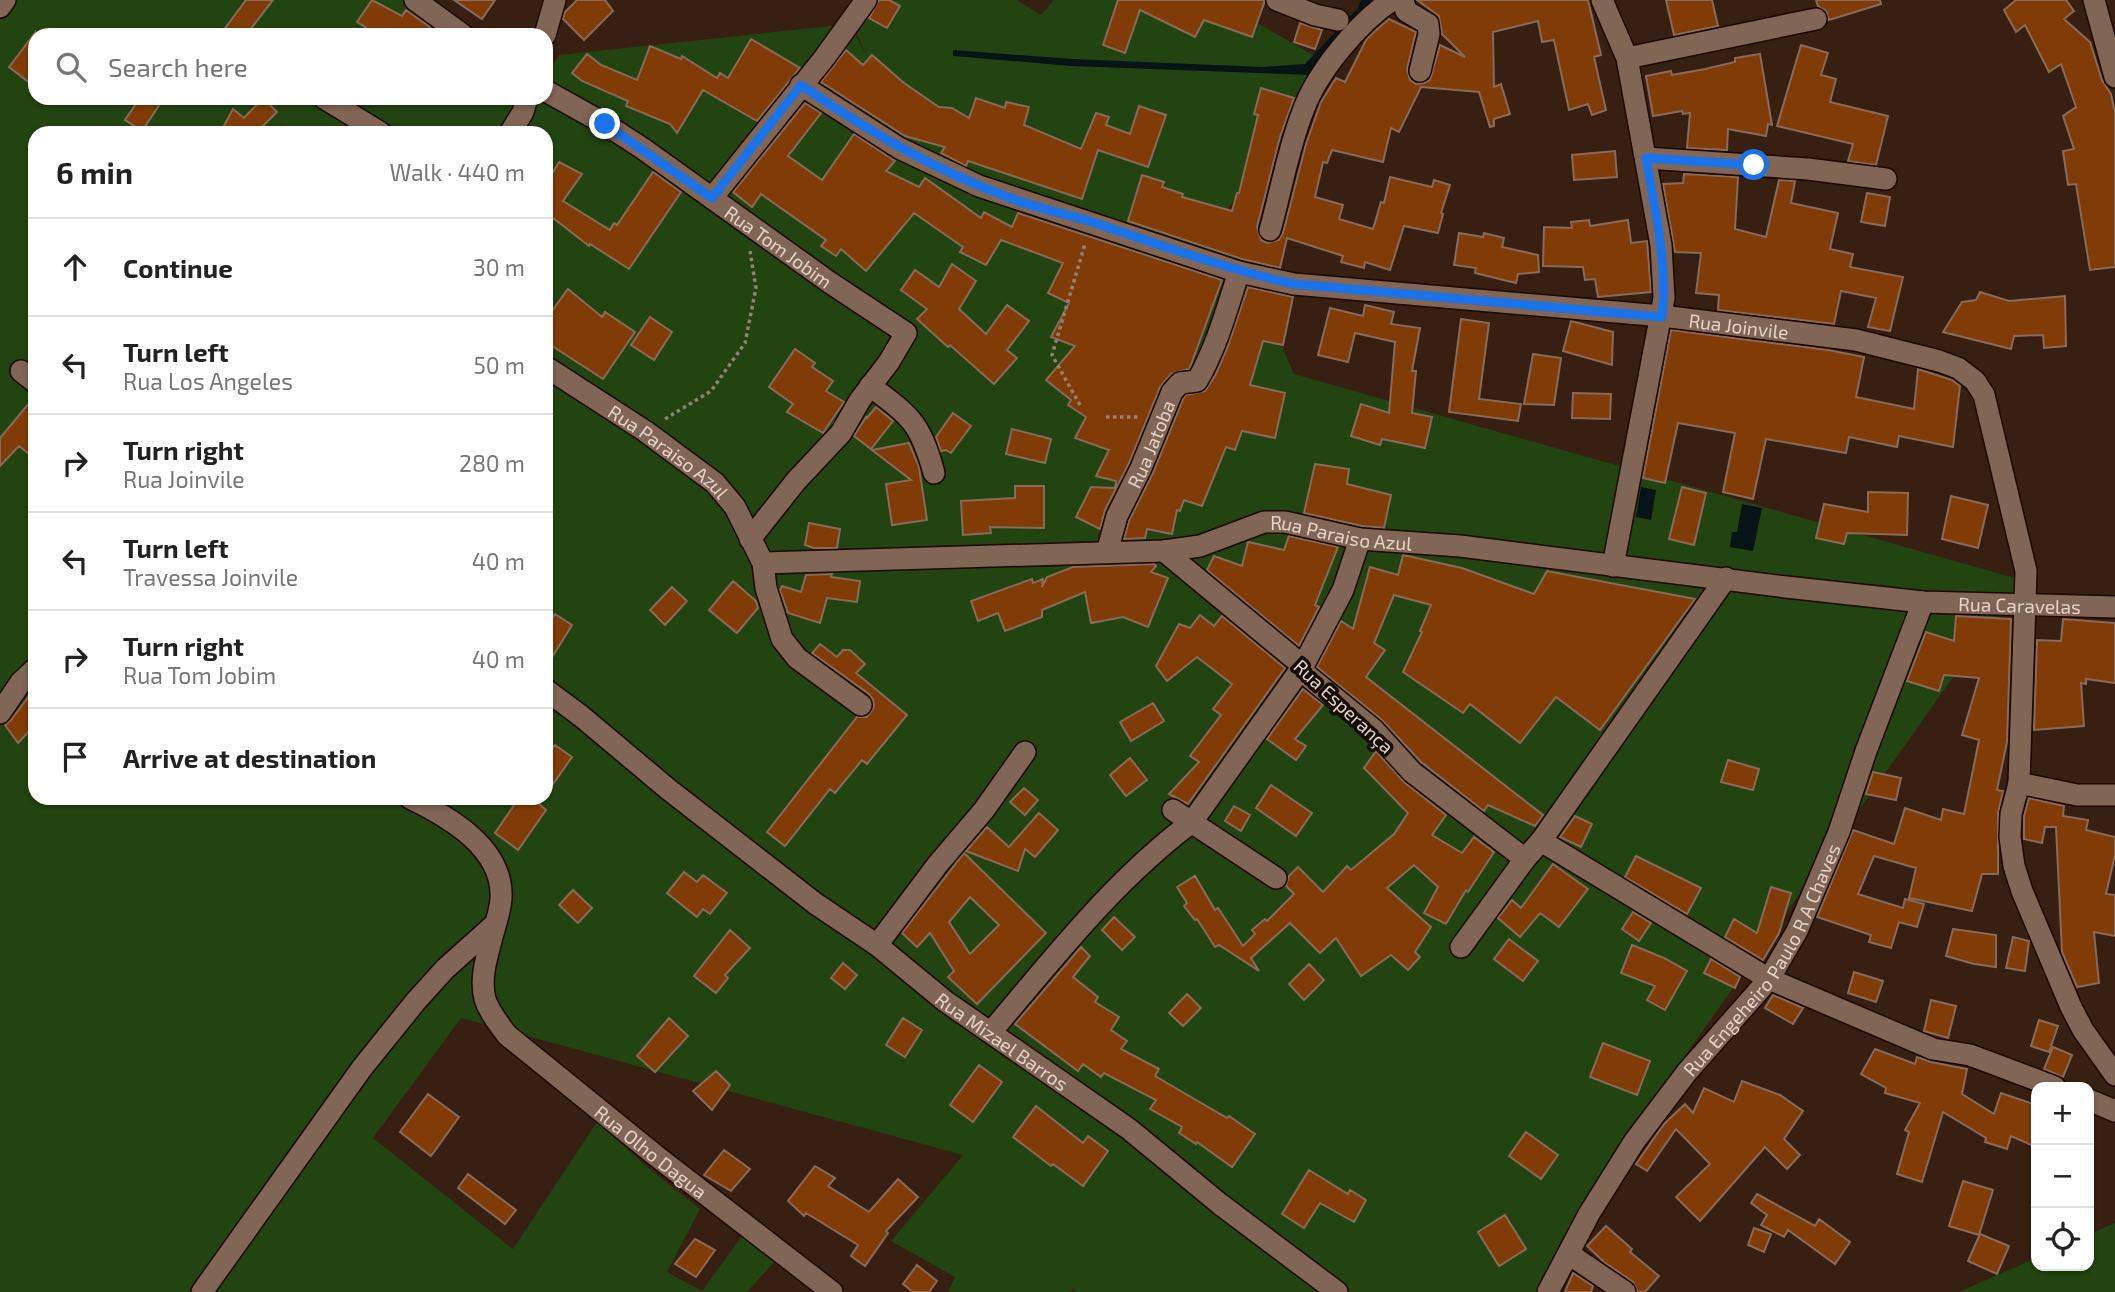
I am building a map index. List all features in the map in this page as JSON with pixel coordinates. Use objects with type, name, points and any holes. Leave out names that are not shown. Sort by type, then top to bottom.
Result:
[{"type":"street","points":[[0,7],[5,0]]},
{"type":"street","points":[[415,0],[453,28]]},
{"type":"street","points":[[547,28],[555,0]]},
{"type":"street","points":[[712,198],[866,0]]},
{"type":"street","points":[[1277,0],[1315,15],[1338,20]]},
{"type":"street","points":[[1602,0],[1627,58],[1661,245],[1664,298],[1613,566]]},
{"type":"street","points":[[2094,0],[2115,76]]},
{"type":"street","points":[[1270,230],[1303,110],[1321,78],[1349,39],[1374,12],[1401,4],[1428,24],[1429,34],[1420,71]]},
{"type":"street","points":[[1627,58],[1816,19]]},
{"type":"street","name":"Rua Joinvile","points":[[801,85],[899,148],[941,169],[1016,200],[1092,222],[1239,272],[1294,284],[1662,317],[1856,340],[1939,361],[1958,369],[1975,381],[1984,395],[2026,571],[2019,783],[2011,814],[2010,837],[2014,866],[2071,1007],[2083,1030],[2115,1075]]},
{"type":"street","name":"Rua Tom Jobim","points":[[553,95],[605,124],[906,333],[870,386]]},
{"type":"street","points":[[335,105],[370,126]]},
{"type":"street","points":[[514,126],[525,105]]},
{"type":"street","points":[[1646,158],[1808,169],[1886,179]]},
{"type":"street","name":"Rua Jatoba","points":[[1107,552],[1117,516],[1177,386],[1184,382],[1197,381],[1201,375],[1216,341],[1239,272]]},
{"type":"street","name":"Rua Paraiso Azul","points":[[553,372],[645,431],[715,483],[735,507],[763,563],[766,588],[782,639],[797,658],[861,705]]},
{"type":"street","points":[[750,539],[796,481],[841,433],[870,386],[901,409],[914,423],[924,438],[934,474]]},
{"type":"street","name":"Rua Paraiso Azul","points":[[763,563],[1164,551],[1200,547],[1264,522],[1285,522],[1360,539],[1460,546],[1923,602]]},
{"type":"street","points":[[991,1032],[1116,889],[1192,822],[1303,666],[1343,590],[1360,539]]},
{"type":"street","name":"Rua Esperança","points":[[1164,551],[1303,666],[1304,673],[1374,730],[1412,772],[1525,859]]},
{"type":"street","points":[[1461,947],[1541,841],[1726,578]]},
{"type":"street","name":"Rua Caravelas","points":[[1923,602],[2115,607]]},
{"type":"street","name":"Rua Engeheiro Paulo R A Chaves","points":[[1548,1292],[1589,1213],[1634,1142],[1687,1072],[1769,979],[1797,931],[1839,832],[1866,751],[1923,602]]},
{"type":"street","points":[[0,713],[28,676]]},
{"type":"street","name":"Rua Mizael Barros","points":[[553,695],[816,904],[877,945],[945,1001],[1129,1129],[1220,1204],[1337,1292]]},
{"type":"street","points":[[877,945],[938,863],[984,810],[1026,751]]},
{"type":"street","points":[[2019,783],[2077,794],[2115,795]]},
{"type":"street","points":[[202,1292],[362,1068],[416,1000],[444,969],[494,925],[501,899],[496,869],[483,848],[458,825],[422,805]]},
{"type":"street","points":[[1172,810],[1276,878]]},
{"type":"street","points":[[1541,841],[1769,979],[1933,1049],[1970,1055],[2042,1082]]},
{"type":"street","name":"Rua Olho Dagua","points":[[494,925],[483,981],[485,999],[508,1035],[832,1292]]},
{"type":"street","points":[[2094,1103],[2115,1111]]},
{"type":"street","points":[[1569,1254],[1625,1292]]},
{"type":"path","points":[[645,431],[711,391],[745,343],[757,288],[749,242],[741,217]]},
{"type":"path","points":[[1080,405],[1052,355],[1092,222]]},
{"type":"path","points":[[1106,418],[1162,416]]},
{"type":"green space","points":[[0,0],[414,0],[441,28],[28,28],[28,105],[517,105],[523,111],[527,105],[553,105],[553,64],[559,55],[850,24],[866,56],[856,32],[877,0],[1017,0],[1041,15],[1054,0],[1217,0],[1315,56],[1302,93],[1224,215],[1294,374],[2022,580],[1629,1135],[1538,1292],[1076,1292],[1073,1289],[1070,1292],[948,1292],[955,1277],[891,1241],[963,1155],[461,1018],[373,1138],[513,1249],[597,1122],[647,1167],[700,1209],[667,1272],[702,1291],[744,1233],[776,1260],[747,1292],[0,1292]]},
{"type":"green space","points":[[2115,1223],[2115,1292],[1959,1292],[2031,1260],[2031,1271],[2094,1271],[2094,1232]]},
{"type":"shaded area","points":[[1361,0],[1371,0],[1367,10],[1311,75],[1071,66],[953,56],[953,50],[1073,59],[1262,67],[1305,64],[1358,8]]},
{"type":"shaded area","points":[[1641,487],[1656,490],[1651,520],[1636,517]]},
{"type":"shaded area","points":[[1742,504],[1762,508],[1753,551],[1730,547],[1732,532],[1737,532]]},
{"type":"building","points":[[246,0],[273,0],[251,28],[225,28]]},
{"type":"building","points":[[372,0],[402,16],[406,10],[430,27],[367,28],[357,22]]},
{"type":"building","points":[[454,0],[495,0],[482,19]]},
{"type":"building","points":[[577,0],[605,0],[613,11],[584,40],[563,19],[565,12]]},
{"type":"building","points":[[879,0],[889,0],[900,6],[887,28],[869,18]]},
{"type":"building","points":[[1118,0],[1264,0],[1264,3],[1252,37],[1204,20],[1195,37],[1140,10],[1125,53],[1103,45]]},
{"type":"building","points":[[1417,0],[1588,0],[1601,55],[1594,57],[1606,110],[1592,115],[1588,104],[1569,110],[1554,40],[1542,42],[1538,21],[1493,32],[1494,87],[1501,84],[1510,114],[1494,119],[1494,126],[1490,127],[1479,92],[1421,87],[1399,132],[1391,128],[1383,162],[1332,150],[1327,163],[1323,162],[1315,197],[1343,205],[1339,219],[1373,229],[1381,202],[1384,203],[1390,177],[1432,187],[1434,180],[1450,185],[1438,233],[1404,226],[1390,270],[1365,262],[1364,268],[1341,262],[1343,256],[1287,238],[1280,268],[1242,259],[1128,221],[1142,175],[1164,182],[1162,187],[1183,194],[1182,197],[1232,211],[1258,115],[1254,114],[1261,88],[1294,98],[1280,137],[1257,227],[1261,240],[1267,243],[1279,240],[1306,144],[1321,102],[1336,78],[1345,82],[1366,40],[1375,31],[1389,19],[1416,32],[1407,69],[1410,80],[1416,84],[1430,80],[1440,45],[1465,57],[1442,34],[1439,16]]},
{"type":"building","points":[[1666,0],[1712,0],[1718,26],[1674,35]]},
{"type":"building","points":[[1816,0],[1880,0],[1881,4],[1829,20],[1826,11],[1818,6]]},
{"type":"building","points":[[2016,0],[2066,0],[2074,11],[2064,19],[2090,42],[2102,80],[2111,94],[2115,113],[2115,267],[2090,270],[2076,184],[2068,185],[2063,151],[2074,149],[2063,116],[2076,107],[2061,64],[2049,72],[2025,25],[2016,32],[2004,10]]},
{"type":"building","points":[[1300,23],[1322,30],[1315,49],[1294,42]]},
{"type":"building","points":[[751,39],[800,68],[757,121],[703,90],[677,133],[670,124],[626,106],[628,101],[582,81],[572,73],[587,54],[601,65],[637,80],[650,46],[681,59],[682,56],[717,78],[720,73],[728,78]]},
{"type":"building","points":[[28,42],[28,82],[9,67]]},
{"type":"building","points":[[1801,45],[1828,53],[1821,75],[1836,79],[1830,102],[1888,116],[1876,165],[1848,161],[1853,144],[1777,126]]},
{"type":"building","points":[[846,50],[863,65],[872,55],[904,83],[939,107],[952,108],[969,118],[976,98],[1005,108],[1006,102],[1029,107],[1024,125],[1081,149],[1096,113],[1109,117],[1106,125],[1130,134],[1139,106],[1166,115],[1148,167],[1098,150],[1082,199],[968,161],[966,166],[941,153],[945,147],[905,136],[821,82]]},
{"type":"building","points":[[1760,54],[1772,125],[1768,124],[1766,136],[1728,129],[1727,150],[1687,148],[1690,113],[1683,114],[1682,111],[1653,116],[1646,76],[1705,69],[1735,62],[1735,58]]},
{"type":"building","points":[[805,103],[821,113],[788,156],[822,180],[854,134],[895,161],[886,171],[919,187],[925,178],[981,218],[984,212],[1012,227],[1018,213],[1222,280],[1189,369],[1171,374],[1160,387],[1129,463],[1105,510],[1100,529],[1076,517],[1091,487],[1115,488],[1116,481],[1096,476],[1109,450],[1075,438],[1086,417],[1068,405],[1071,400],[1046,380],[1075,346],[1051,337],[1069,303],[1048,293],[1063,263],[1001,240],[986,265],[960,252],[963,247],[914,213],[866,271],[841,249],[836,256],[821,246],[826,240],[761,194],[752,207],[733,192]]},
{"type":"building","points":[[135,105],[159,105],[145,126],[134,126],[125,120]]},
{"type":"building","points":[[256,105],[270,105],[277,112],[263,126],[224,126],[233,109],[244,118]]},
{"type":"building","points":[[1615,151],[1617,177],[1574,180],[1572,155]]},
{"type":"building","points":[[559,162],[582,174],[563,201],[610,230],[614,223],[617,225],[653,172],[681,192],[629,269],[590,244],[589,246],[553,218],[553,172]]},
{"type":"building","points":[[1684,174],[1738,177],[1735,229],[1766,237],[1779,180],[1795,181],[1791,203],[1838,213],[1830,249],[1853,254],[1850,267],[1903,277],[1890,331],[1868,327],[1876,298],[1841,291],[1834,324],[1718,310],[1719,295],[1696,293],[1701,253],[1675,252],[1663,184],[1683,183]]},
{"type":"building","points":[[1867,193],[1890,197],[1885,226],[1861,222]]},
{"type":"building","points":[[1589,220],[1590,226],[1628,220],[1631,243],[1647,241],[1651,292],[1598,297],[1595,279],[1585,280],[1583,267],[1543,266],[1544,227],[1572,228],[1571,222]]},
{"type":"building","points":[[1459,233],[1483,237],[1484,233],[1504,238],[1502,247],[1538,255],[1539,272],[1518,274],[1516,283],[1475,273],[1476,268],[1454,265]]},
{"type":"building","points":[[952,264],[976,281],[959,309],[986,334],[1007,305],[1029,321],[1007,350],[1017,358],[994,384],[917,319],[927,309],[901,290],[915,270],[939,287]]},
{"type":"building","points":[[1248,287],[1293,297],[1283,345],[1263,341],[1250,385],[1285,393],[1275,438],[1242,431],[1235,450],[1226,447],[1202,506],[1184,500],[1180,511],[1177,510],[1172,534],[1147,529],[1145,538],[1124,539],[1129,521],[1153,473],[1183,399],[1186,395],[1205,391],[1216,374]]},
{"type":"building","points":[[568,289],[602,317],[605,312],[635,332],[603,379],[553,347],[553,309]]},
{"type":"building","points":[[1980,292],[2009,301],[2065,296],[2066,346],[2044,348],[2043,335],[2014,336],[2011,349],[1943,332],[1962,302],[1976,300]]},
{"type":"building","points":[[1365,305],[1394,312],[1391,324],[1420,328],[1412,371],[1416,371],[1412,413],[1432,417],[1425,448],[1382,439],[1380,445],[1351,436],[1361,404],[1389,413],[1395,342],[1355,333],[1348,362],[1318,355],[1330,308],[1363,316]]},
{"type":"building","points":[[650,317],[672,332],[654,360],[631,345]]},
{"type":"building","points":[[1461,319],[1489,323],[1479,399],[1521,404],[1518,421],[1449,412]]},
{"type":"building","points":[[1571,321],[1613,332],[1612,365],[1563,351]]},
{"type":"building","points":[[1671,330],[1864,357],[1856,397],[1914,409],[1918,369],[1952,380],[1960,386],[1953,447],[1899,436],[1897,447],[1849,437],[1846,453],[1766,439],[1753,499],[1723,492],[1735,433],[1678,423],[1665,483],[1643,478]]},
{"type":"building","points":[[795,349],[815,363],[812,367],[833,381],[826,391],[844,402],[823,433],[787,412],[793,404],[769,387]]},
{"type":"building","points":[[1533,354],[1561,358],[1554,405],[1524,404]]},
{"type":"building","points":[[1573,393],[1611,394],[1610,419],[1572,418]]},
{"type":"building","points":[[28,404],[28,453],[19,446],[0,466],[0,438]]},
{"type":"building","points":[[876,407],[893,421],[871,449],[854,436]]},
{"type":"building","points":[[953,413],[971,426],[951,453],[941,451],[936,437]]},
{"type":"building","points":[[1012,429],[1051,439],[1045,463],[1006,454]]},
{"type":"building","points":[[909,443],[919,467],[927,520],[892,525],[886,484],[911,480],[872,450]]},
{"type":"building","points":[[1315,464],[1349,469],[1347,484],[1391,495],[1384,528],[1304,513]]},
{"type":"building","points":[[1015,486],[1044,486],[1044,528],[990,527],[991,533],[963,535],[961,501],[1015,498]]},
{"type":"building","points":[[1682,487],[1706,493],[1694,545],[1669,539]]},
{"type":"building","points":[[1868,492],[1908,493],[1907,535],[1847,533],[1844,544],[1816,538],[1824,504],[1868,512]]},
{"type":"building","points":[[1951,496],[1988,505],[1978,548],[1942,539]]},
{"type":"building","points":[[809,523],[840,529],[837,548],[814,548],[805,545]]},
{"type":"building","points":[[1289,536],[1338,547],[1315,605],[1319,607],[1299,646],[1207,570],[1214,556],[1242,566],[1248,542],[1284,550]]},
{"type":"building","points":[[1403,555],[1462,568],[1534,594],[1547,571],[1695,599],[1600,730],[1556,697],[1520,743],[1470,704],[1463,713],[1403,672],[1422,632],[1420,631],[1431,605],[1394,595],[1374,643],[1385,650],[1366,677],[1543,815],[1535,826],[1488,805],[1484,811],[1421,762],[1382,720],[1317,667],[1341,621],[1353,629],[1370,567],[1398,575]]},
{"type":"building","points":[[1156,566],[1151,572],[1168,578],[1148,627],[1123,617],[1091,623],[1085,592],[1042,610],[1042,617],[1005,631],[998,613],[978,621],[971,601],[1032,579],[1033,583],[1043,579],[1042,587],[1047,577],[1073,567]]},
{"type":"building","points":[[832,574],[831,577],[860,581],[857,602],[827,598],[820,623],[788,613],[780,590],[782,586],[801,592],[806,575]]},
{"type":"building","points":[[733,581],[756,601],[758,608],[737,633],[709,610]]},
{"type":"building","points":[[672,587],[687,601],[665,625],[650,610]]},
{"type":"building","points":[[555,614],[572,625],[553,656]]},
{"type":"building","points":[[1200,615],[1214,626],[1222,616],[1285,668],[1188,804],[1169,794],[1199,762],[1190,756],[1221,715],[1213,709],[1232,684],[1197,657],[1167,681],[1156,666],[1179,624],[1190,628]]},
{"type":"building","points":[[1956,616],[2011,619],[2007,742],[1997,790],[2003,791],[1998,813],[1998,874],[1982,874],[1972,911],[1909,898],[1916,868],[1874,856],[1858,894],[1903,908],[1905,899],[1924,904],[1917,927],[1899,922],[1891,948],[1869,942],[1871,935],[1817,917],[1853,830],[1894,844],[1905,808],[1941,820],[1943,809],[1964,814],[1979,740],[1962,735],[1979,678],[1944,675],[1939,691],[1907,681],[1926,632],[1954,641]]},
{"type":"building","points":[[2063,619],[2115,623],[2115,683],[2086,679],[2086,684],[2081,683],[2084,726],[2034,730],[2037,640],[2061,641]]},
{"type":"building","points":[[820,644],[837,657],[843,650],[850,650],[865,664],[856,673],[907,715],[867,764],[862,760],[835,793],[830,789],[785,846],[767,832],[857,717],[867,717],[874,707],[869,694],[812,653]]},
{"type":"building","points":[[1303,689],[1323,705],[1295,739],[1306,746],[1296,760],[1267,739]]},
{"type":"building","points":[[28,697],[28,732],[18,743],[5,725]]},
{"type":"building","points":[[1153,703],[1164,721],[1131,741],[1120,722]]},
{"type":"building","points":[[555,745],[572,757],[553,784]]},
{"type":"building","points":[[1376,751],[1404,782],[1446,815],[1432,835],[1462,853],[1474,837],[1494,852],[1468,892],[1466,890],[1446,924],[1424,913],[1438,887],[1414,865],[1387,888],[1431,927],[1415,952],[1420,957],[1408,970],[1391,955],[1361,976],[1336,938],[1320,953],[1290,923],[1251,958],[1259,971],[1219,945],[1215,947],[1197,919],[1195,920],[1184,906],[1187,903],[1177,887],[1195,876],[1215,910],[1218,908],[1243,946],[1255,934],[1252,930],[1265,919],[1267,921],[1294,894],[1286,886],[1289,876],[1298,867],[1323,892],[1347,866],[1351,870],[1394,834],[1408,813],[1364,768]]},
{"type":"building","points":[[1130,758],[1147,780],[1126,796],[1110,775]]},
{"type":"building","points":[[1728,760],[1759,769],[1753,790],[1721,782]]},
{"type":"building","points":[[1873,772],[1901,778],[1896,800],[1866,794]]},
{"type":"building","points":[[1271,785],[1312,813],[1296,836],[1256,808]]},
{"type":"building","points":[[1024,788],[1038,800],[1025,815],[1010,802]]},
{"type":"building","points":[[2029,798],[2064,806],[2063,816],[2088,820],[2086,830],[2115,837],[2115,855],[2106,894],[2115,895],[2115,936],[2094,932],[2099,983],[2077,987],[2062,952],[2056,827],[2045,827],[2042,843],[2024,839],[2024,816]]},
{"type":"building","points":[[514,805],[540,805],[546,810],[518,850],[495,833]]},
{"type":"building","points":[[1234,806],[1250,815],[1241,831],[1225,821]]},
{"type":"building","points":[[1039,813],[1058,830],[1035,857],[1025,849],[1018,871],[966,851],[987,827],[1009,847]]},
{"type":"building","points":[[1575,816],[1592,824],[1581,847],[1560,837]]},
{"type":"building","points":[[964,853],[1046,933],[977,1004],[948,977],[954,971],[930,933],[917,947],[902,933]],"holes":[[[970,897],[999,925],[970,954],[949,922]]]},
{"type":"building","points":[[1636,856],[1701,888],[1687,914],[1625,877]]},
{"type":"building","points":[[1553,864],[1588,889],[1559,927],[1540,913],[1520,937],[1498,918],[1512,900],[1521,908]]},
{"type":"building","points":[[684,872],[697,882],[703,875],[727,893],[710,914],[703,909],[697,917],[667,893]]},
{"type":"building","points":[[1771,887],[1791,893],[1779,933],[1763,960],[1725,937],[1734,919],[1757,933]]},
{"type":"building","points":[[573,890],[592,908],[578,923],[559,905]]},
{"type":"building","points":[[1633,912],[1651,923],[1639,941],[1622,929]]},
{"type":"building","points":[[1114,917],[1135,937],[1122,950],[1102,930]]},
{"type":"building","points":[[1953,929],[1996,935],[1996,967],[1946,956]]},
{"type":"building","points":[[730,930],[750,948],[725,975],[728,978],[716,993],[694,976]]},
{"type":"building","points":[[2013,937],[2029,941],[2025,971],[2006,968]]},
{"type":"building","points":[[1509,939],[1538,961],[1523,981],[1494,959]]},
{"type":"building","points":[[1632,945],[1687,971],[1665,1010],[1647,1000],[1655,986],[1621,973]]},
{"type":"building","points":[[1081,947],[1090,956],[1073,977],[1098,997],[1095,1002],[1119,1017],[1111,1030],[1127,1041],[1121,1049],[1159,1069],[1155,1076],[1227,1118],[1229,1116],[1255,1134],[1232,1167],[1197,1142],[1196,1144],[1179,1133],[1182,1127],[1150,1109],[1156,1100],[1104,1073],[1101,1077],[1083,1064],[1078,1071],[1015,1024]]},
{"type":"building","points":[[1711,959],[1740,977],[1735,988],[1704,973]]},
{"type":"building","points":[[843,963],[857,975],[845,989],[831,978]]},
{"type":"building","points":[[1309,964],[1324,980],[1304,1000],[1289,984]]},
{"type":"building","points":[[1854,972],[1883,981],[1876,1002],[1848,993]]},
{"type":"building","points":[[1187,994],[1201,1008],[1183,1026],[1169,1013]]},
{"type":"building","points":[[1773,995],[1803,1008],[1793,1024],[1765,1008]]},
{"type":"building","points":[[1931,1000],[1956,1006],[1948,1038],[1924,1031]]},
{"type":"building","points":[[669,1018],[688,1036],[655,1072],[637,1056]]},
{"type":"building","points":[[903,1018],[922,1030],[905,1057],[886,1045]]},
{"type":"building","points":[[2039,1020],[2058,1026],[2049,1052],[2031,1046]]},
{"type":"building","points":[[1603,1043],[1650,1061],[1637,1095],[1590,1077]]},
{"type":"building","points":[[2053,1047],[2072,1055],[2063,1077],[2044,1069]]},
{"type":"building","points":[[1875,1049],[1915,1064],[1917,1057],[1967,1069],[1962,1094],[1994,1114],[2001,1093],[2031,1103],[2031,1145],[2011,1136],[2007,1149],[1985,1142],[1986,1138],[1943,1112],[1922,1182],[1897,1174],[1909,1132],[1905,1130],[1920,1103],[1885,1093],[1886,1088],[1861,1074]]},
{"type":"building","points":[[979,1065],[1002,1082],[973,1122],[950,1105]]},
{"type":"building","points":[[716,1071],[730,1085],[712,1110],[693,1091]]},
{"type":"building","points":[[1742,1081],[1780,1095],[1803,1111],[1784,1139],[1800,1155],[1787,1169],[1765,1147],[1700,1221],[1676,1197],[1710,1164],[1676,1129],[1647,1171],[1636,1164],[1664,1124],[1685,1104],[1693,1113],[1704,1088],[1734,1102]]},
{"type":"building","points":[[428,1094],[459,1117],[431,1156],[400,1132]]},
{"type":"building","points":[[1036,1106],[1083,1143],[1088,1136],[1108,1151],[1083,1186],[1013,1137]]},
{"type":"building","points":[[1526,1132],[1558,1155],[1541,1179],[1509,1156]]},
{"type":"building","points":[[724,1150],[750,1169],[731,1191],[704,1175]]},
{"type":"building","points":[[815,1166],[835,1178],[828,1186],[869,1212],[898,1179],[918,1197],[886,1231],[888,1233],[865,1266],[851,1256],[858,1245],[806,1213],[804,1216],[788,1201]]},
{"type":"building","points":[[1309,1170],[1348,1194],[1350,1190],[1366,1200],[1354,1222],[1320,1203],[1304,1228],[1282,1214]]},
{"type":"building","points":[[468,1174],[516,1210],[505,1224],[458,1188]]},
{"type":"building","points":[[1963,1181],[1993,1190],[1979,1235],[1949,1226]]},
{"type":"building","points":[[1757,1194],[1815,1226],[1819,1219],[1850,1242],[1835,1264],[1788,1230],[1784,1237],[1761,1225],[1767,1215],[1751,1203]]},
{"type":"building","points":[[1505,1215],[1526,1249],[1499,1266],[1478,1232]]},
{"type":"building","points":[[1606,1226],[1632,1249],[1630,1252],[1659,1276],[1645,1292],[1638,1292],[1633,1282],[1604,1262],[1587,1246]]},
{"type":"building","points":[[1754,1228],[1771,1234],[1764,1252],[1748,1245]]},
{"type":"building","points":[[1980,1234],[2009,1246],[1997,1274],[1968,1261]]},
{"type":"building","points":[[695,1239],[715,1250],[696,1277],[675,1264]]},
{"type":"building","points":[[917,1265],[937,1281],[929,1292],[913,1292],[903,1284]]},
{"type":"building","points":[[1573,1273],[1593,1286],[1591,1292],[1565,1292]]},
{"type":"route","points":[[605,124],[712,198],[801,85],[845,116],[899,148],[979,186],[1239,272],[1294,284],[1662,317],[1664,298],[1661,245],[1646,158],[1754,165]]}]
